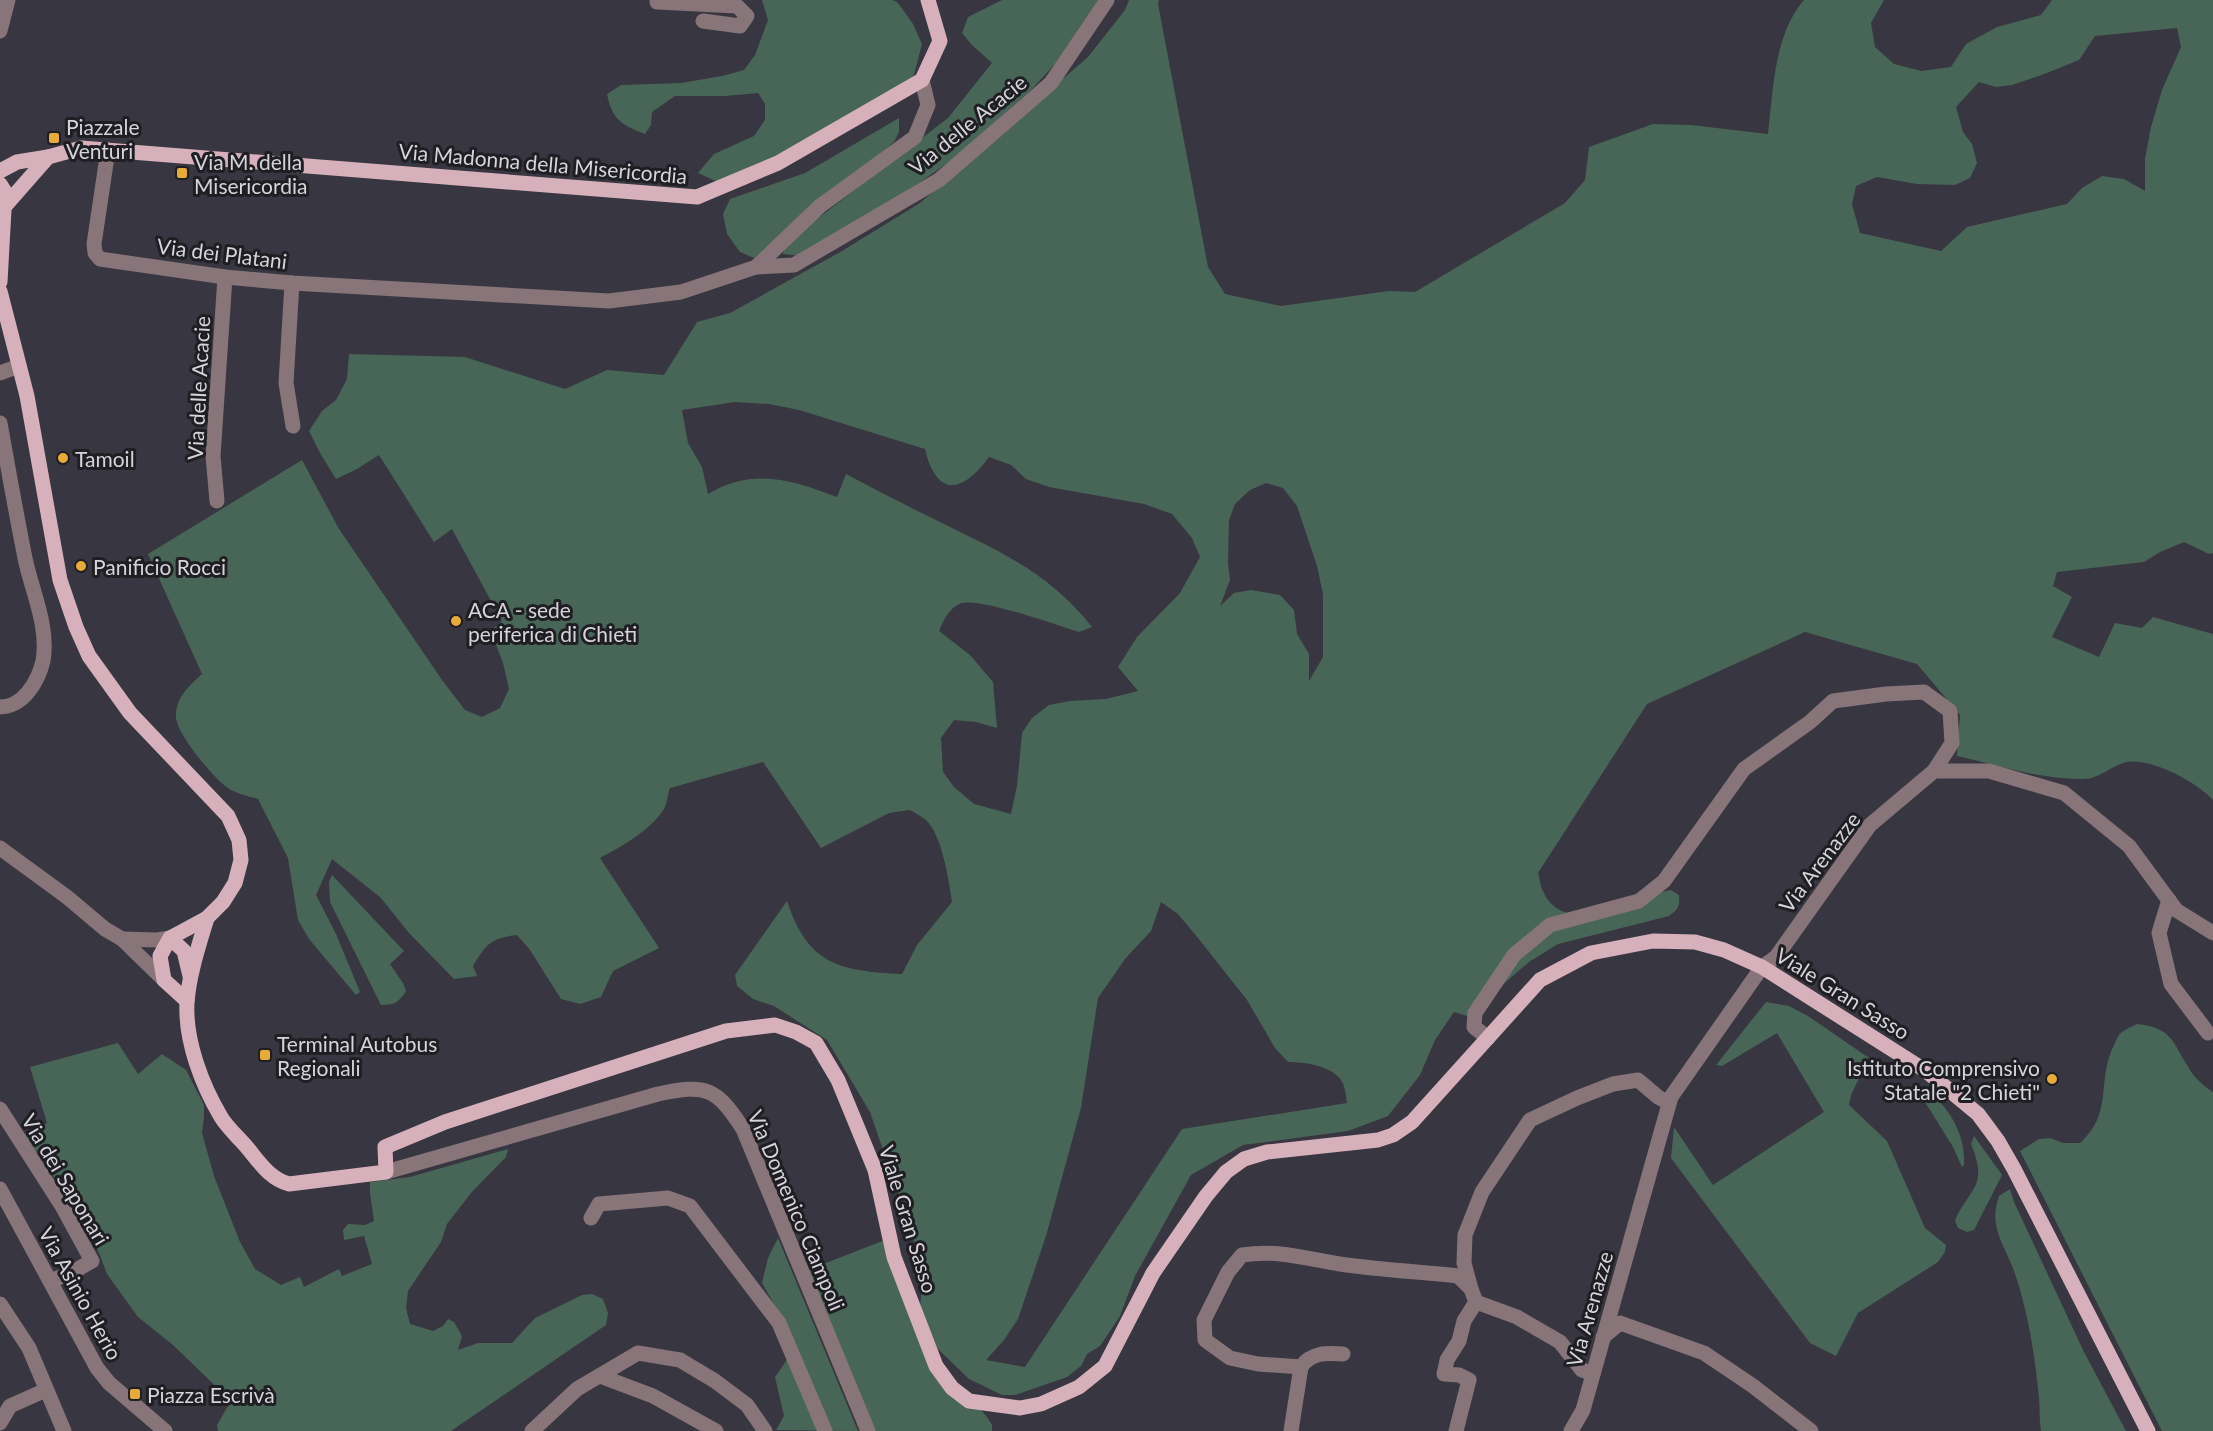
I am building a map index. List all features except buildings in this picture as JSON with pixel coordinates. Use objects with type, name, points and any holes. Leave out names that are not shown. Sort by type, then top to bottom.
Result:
[{"type":"main road","points":[[922,80],[940,40],[928,0]]},
{"type":"main road","name":"Via Madonna della Misericordia","points":[[0,171],[17,162],[81,148],[698,196],[778,163],[922,80]]},
{"type":"main road","points":[[3,211],[48,157]]},
{"type":"main road","points":[[0,184],[5,192],[0,282]]},
{"type":"main road","points":[[0,291],[27,396],[60,580],[89,656],[130,712],[228,816],[239,840],[241,861],[235,883],[223,902],[207,918],[170,938],[160,956],[165,980],[187,1001]]},
{"type":"main road","points":[[207,918],[190,979],[187,1001],[194,1053],[222,1118],[275,1179],[295,1184],[386,1172]]},
{"type":"main road","points":[[170,938],[184,951],[190,979]]},
{"type":"main road","name":"Viale Gran Sasso","points":[[386,1172],[385,1147],[446,1122],[726,1031],[775,1025],[796,1032],[816,1044],[838,1080],[875,1170],[894,1257],[936,1366],[952,1388],[969,1401],[1020,1408],[1041,1404],[1079,1387],[1105,1366],[1153,1273],[1206,1196],[1226,1172],[1244,1159],[1267,1152],[1378,1140],[1393,1135],[1412,1122],[1540,980],[1591,953],[1653,941],[1695,942],[1724,950],[1762,967],[1926,1071],[1978,1114],[1998,1141],[2028,1195],[2148,1431]]},
{"type":"street","points":[[0,31],[8,0]]},
{"type":"street","points":[[657,0],[657,2],[737,6],[747,16],[740,26],[703,21]]},
{"type":"street","name":"Via delle Acacie","points":[[451,292],[609,301],[681,292],[756,267],[794,265],[939,180],[1051,83],[1107,0]]},
{"type":"street","name":"Via delle Acacie","points":[[756,267],[820,206],[915,136],[928,105],[922,80]]},
{"type":"street","name":"Via dei Platani","points":[[108,150],[94,244],[95,253],[100,259],[225,277],[451,292]]},
{"type":"street","name":"Via delle Acacie","points":[[217,501],[213,456],[225,277]]},
{"type":"street","points":[[292,283],[286,383],[293,426]]},
{"type":"street","points":[[0,373],[19,366]]},
{"type":"street","points":[[0,423],[26,561],[44,630],[43,660],[35,683],[11,707],[0,707]]},
{"type":"street","points":[[1488,1038],[1474,1027],[1475,1013],[1514,955],[1550,925],[1639,901],[1664,881],[1744,769],[1810,722],[1833,701],[1924,692],[1950,711],[1952,743],[1934,771]]},
{"type":"street","points":[[1934,771],[1989,771],[2064,793],[2129,846],[2176,910],[2213,933]]},
{"type":"street","name":"Via Arenazze","points":[[1571,1431],[1583,1410],[1671,1097],[1762,967],[1776,957],[1870,825],[1934,771]]},
{"type":"street","points":[[0,848],[67,897],[105,929],[122,939],[165,980]]},
{"type":"street","points":[[2169,900],[2159,933],[2171,984],[2208,1033]]},
{"type":"street","points":[[122,939],[170,938]]},
{"type":"street","points":[[1456,1431],[1469,1380],[1459,1375],[1444,1374],[1447,1360],[1459,1341],[1473,1296],[1464,1263],[1465,1235],[1482,1192],[1530,1120],[1576,1098],[1613,1084],[1638,1080],[1669,1103]]},
{"type":"street","name":"Via Domenico Ciampoli","points":[[386,1172],[658,1094],[698,1088],[714,1094],[729,1107],[743,1129],[868,1431]]},
{"type":"street","name":"Via dei Saponari","points":[[0,1109],[62,1206],[92,1261],[71,1273],[50,1281]]},
{"type":"street","name":"Via Asinio Herio","points":[[0,1189],[98,1368],[109,1383],[165,1431]]},
{"type":"street","points":[[591,1218],[599,1204],[624,1200],[668,1198],[690,1206],[779,1323],[825,1431]]},
{"type":"street","points":[[1301,1367],[1258,1364],[1230,1358],[1205,1340],[1204,1320],[1228,1272],[1242,1255],[1264,1252],[1285,1253],[1318,1261],[1376,1269],[1458,1276],[1473,1296],[1517,1317],[1560,1342],[1581,1370],[1593,1374]]},
{"type":"street","points":[[0,1304],[29,1348],[64,1431]]},
{"type":"street","points":[[1603,1337],[1620,1323],[1704,1353],[1754,1386],[1811,1431]]},
{"type":"street","points":[[532,1431],[577,1389],[638,1353],[680,1360],[715,1381],[747,1405],[765,1431]]},
{"type":"street","points":[[1292,1431],[1301,1367],[1318,1354],[1343,1354]]},
{"type":"street","points":[[600,1376],[653,1396],[716,1431]]},
{"type":"street","points":[[0,1423],[10,1406],[46,1390]]},
{"type":"green space","points":[[762,0],[893,0],[898,3],[913,24],[922,44],[914,75],[895,94],[778,158],[720,183],[698,173],[714,154],[754,136],[765,120],[765,104],[758,93],[725,96],[675,96],[652,112],[651,125],[645,134],[619,120],[612,110],[607,94],[621,85],[681,83],[744,70],[755,55],[768,20]]},
{"type":"green space","points":[[1002,0],[1098,0],[1055,64],[1031,90],[953,159],[919,183],[801,256],[783,254],[785,246],[812,223],[948,118],[992,63],[962,33],[968,17]]},
{"type":"green space","points":[[1129,0],[1159,0],[1208,267],[1225,294],[1281,306],[1389,291],[1415,292],[1565,203],[1585,180],[1589,147],[1653,124],[1691,125],[1768,134],[1781,46],[1786,29],[1804,0],[1884,0],[1871,23],[1875,47],[1894,64],[1921,71],[1951,67],[1966,44],[1997,27],[2041,15],[2052,0],[2213,0],[2213,553],[2209,554],[2184,542],[2144,562],[2057,572],[2053,586],[2072,597],[2052,637],[2099,657],[2115,623],[2142,628],[2153,617],[2213,634],[2213,800],[2185,779],[2149,764],[2127,762],[2090,778],[2068,779],[2036,775],[1957,756],[1960,715],[1917,664],[1805,632],[1647,704],[1538,873],[1542,889],[1553,906],[1567,913],[1601,912],[1671,890],[1679,895],[1679,905],[1675,912],[1669,916],[1558,944],[1529,962],[1467,1016],[1454,1012],[1435,1040],[1420,1075],[1388,1116],[1348,1131],[1243,1145],[1191,1175],[1135,1276],[1120,1316],[1100,1346],[1087,1354],[1081,1366],[1067,1377],[1015,1395],[1002,1395],[969,1379],[937,1348],[920,1310],[923,1267],[870,1112],[827,1040],[774,1006],[753,999],[737,986],[735,975],[787,901],[805,939],[829,960],[861,970],[902,974],[917,945],[952,902],[940,847],[932,827],[926,820],[910,810],[889,813],[821,848],[763,762],[670,788],[665,807],[653,823],[627,843],[600,858],[659,948],[613,971],[601,997],[580,1004],[561,999],[530,950],[517,935],[495,940],[486,947],[473,966],[477,976],[454,979],[409,933],[381,898],[332,859],[316,895],[336,934],[360,992],[356,995],[309,939],[298,920],[288,858],[258,799],[235,792],[222,783],[205,766],[182,734],[176,717],[178,704],[188,687],[202,674],[148,554],[302,460],[339,529],[465,710],[482,717],[500,708],[509,689],[495,642],[494,628],[502,621],[452,529],[434,542],[379,455],[336,479],[309,431],[322,411],[336,400],[347,379],[349,354],[465,357],[565,389],[607,370],[664,375],[697,322],[730,313],[842,251],[920,203],[1088,57],[1125,10]],"holes":[[[2177,28],[2181,47],[2162,90],[2151,127],[2145,159],[2145,191],[2124,179],[2102,176],[2082,188],[2067,204],[1967,227],[1941,251],[1860,233],[1852,204],[1856,186],[1877,177],[1917,184],[1955,185],[1970,178],[1977,163],[1972,144],[1963,132],[1956,107],[1979,82],[1996,87],[2012,85],[2047,73],[2079,60],[2095,36]],[[735,402],[769,404],[799,410],[925,449],[933,471],[940,480],[947,484],[955,485],[970,478],[989,457],[1011,465],[1026,479],[1049,487],[1144,504],[1172,514],[1192,538],[1200,557],[1180,593],[1137,637],[1118,667],[1138,691],[1106,699],[1049,705],[1032,718],[1022,733],[1017,786],[1011,814],[974,804],[954,787],[943,772],[941,738],[954,720],[976,722],[997,728],[993,682],[970,655],[939,631],[948,614],[962,603],[985,604],[1079,632],[1092,627],[1059,593],[1024,566],[846,474],[837,497],[788,481],[772,479],[741,481],[708,494],[702,467],[688,443],[682,410]],[[1266,483],[1283,488],[1297,506],[1317,566],[1323,594],[1323,657],[1309,681],[1309,654],[1297,634],[1294,610],[1280,595],[1251,590],[1234,593],[1220,606],[1230,580],[1229,520],[1235,504],[1250,490]],[[1161,902],[1178,914],[1247,1000],[1275,1048],[1288,1062],[1316,1065],[1336,1075],[1343,1085],[1347,1103],[1182,1129],[1025,1367],[986,1360],[1004,1340],[1018,1319],[1046,1236],[1081,1108],[1098,998],[1125,959],[1151,931]]]},
{"type":"green space","points":[[899,118],[899,132],[894,142],[857,175],[754,258],[740,252],[727,234],[723,214],[730,199],[805,173]]},
{"type":"green space","points":[[332,875],[404,951],[390,964],[406,991],[396,1002],[381,1005],[330,902],[329,882]]},
{"type":"green space","points":[[1766,1002],[1789,1006],[1808,1016],[1869,1058],[1851,1095],[1849,1105],[1887,1141],[1925,1228],[1946,1245],[1945,1252],[1938,1262],[1858,1313],[1836,1356],[1810,1343],[1671,1158],[1674,1127],[1713,1185],[1824,1112],[1777,1033],[1722,1066],[1716,1065]]},
{"type":"green space","points":[[2137,1024],[2165,1033],[2175,1044],[2194,1075],[2213,1092],[2213,1431],[2162,1431],[2020,1151],[2039,1139],[2050,1138],[2063,1143],[2080,1143],[2097,1120],[2109,1058],[2117,1038]]},
{"type":"green space","points":[[118,1043],[138,1074],[162,1054],[186,1070],[204,1105],[202,1133],[214,1176],[240,1242],[255,1269],[281,1285],[300,1277],[304,1287],[339,1269],[342,1276],[372,1264],[364,1236],[344,1240],[343,1230],[348,1224],[365,1225],[374,1221],[370,1182],[410,1177],[508,1149],[506,1157],[471,1193],[447,1224],[441,1242],[408,1291],[406,1308],[410,1324],[433,1331],[443,1326],[448,1319],[454,1322],[462,1336],[458,1350],[478,1343],[512,1343],[535,1318],[582,1295],[592,1294],[603,1299],[608,1313],[606,1325],[451,1431],[218,1431],[217,1425],[231,1401],[173,1345],[138,1317],[107,1274],[89,1227],[24,1134],[47,1123],[30,1067]]},
{"type":"green space","points":[[1936,1098],[1948,1112],[1961,1137],[1964,1156],[1962,1167],[1953,1147],[1925,1102]]},
{"type":"green space","points":[[1974,1136],[2002,1175],[1974,1230],[1967,1232],[1958,1228],[1955,1221],[1978,1178],[1976,1159],[1971,1144]]},
{"type":"green space","points":[[2010,1189],[2084,1352],[2126,1431],[2041,1431],[2039,1398],[2027,1318],[2014,1271],[1996,1226],[1996,1207],[1999,1196]]},
{"type":"green space","points":[[778,1238],[858,1431],[776,1430],[784,1416],[775,1377],[788,1358],[783,1320],[762,1283],[768,1258]]},
{"type":"green space","points":[[885,1240],[918,1337],[987,1417],[992,1425],[992,1431],[875,1431],[808,1270]]},
{"type":"place","name":"Piazzale Venturi","points":[[54,138]]},
{"type":"place","name":"Via M. della Misericordia","points":[[182,173]]},
{"type":"place","name":"Tamoil","points":[[63,458]]},
{"type":"place","name":"Panificio Rocci","points":[[81,566]]},
{"type":"place","name":"ACA - sede periferica di Chieti","points":[[456,621]]},
{"type":"place","name":"Terminal Autobus Regionali","points":[[265,1055]]},
{"type":"place","name":"Istituto Comprensivo Statale \"2 Chieti\"","points":[[2052,1079]]},
{"type":"place","name":"Piazza Escrivà","points":[[135,1394]]}]
